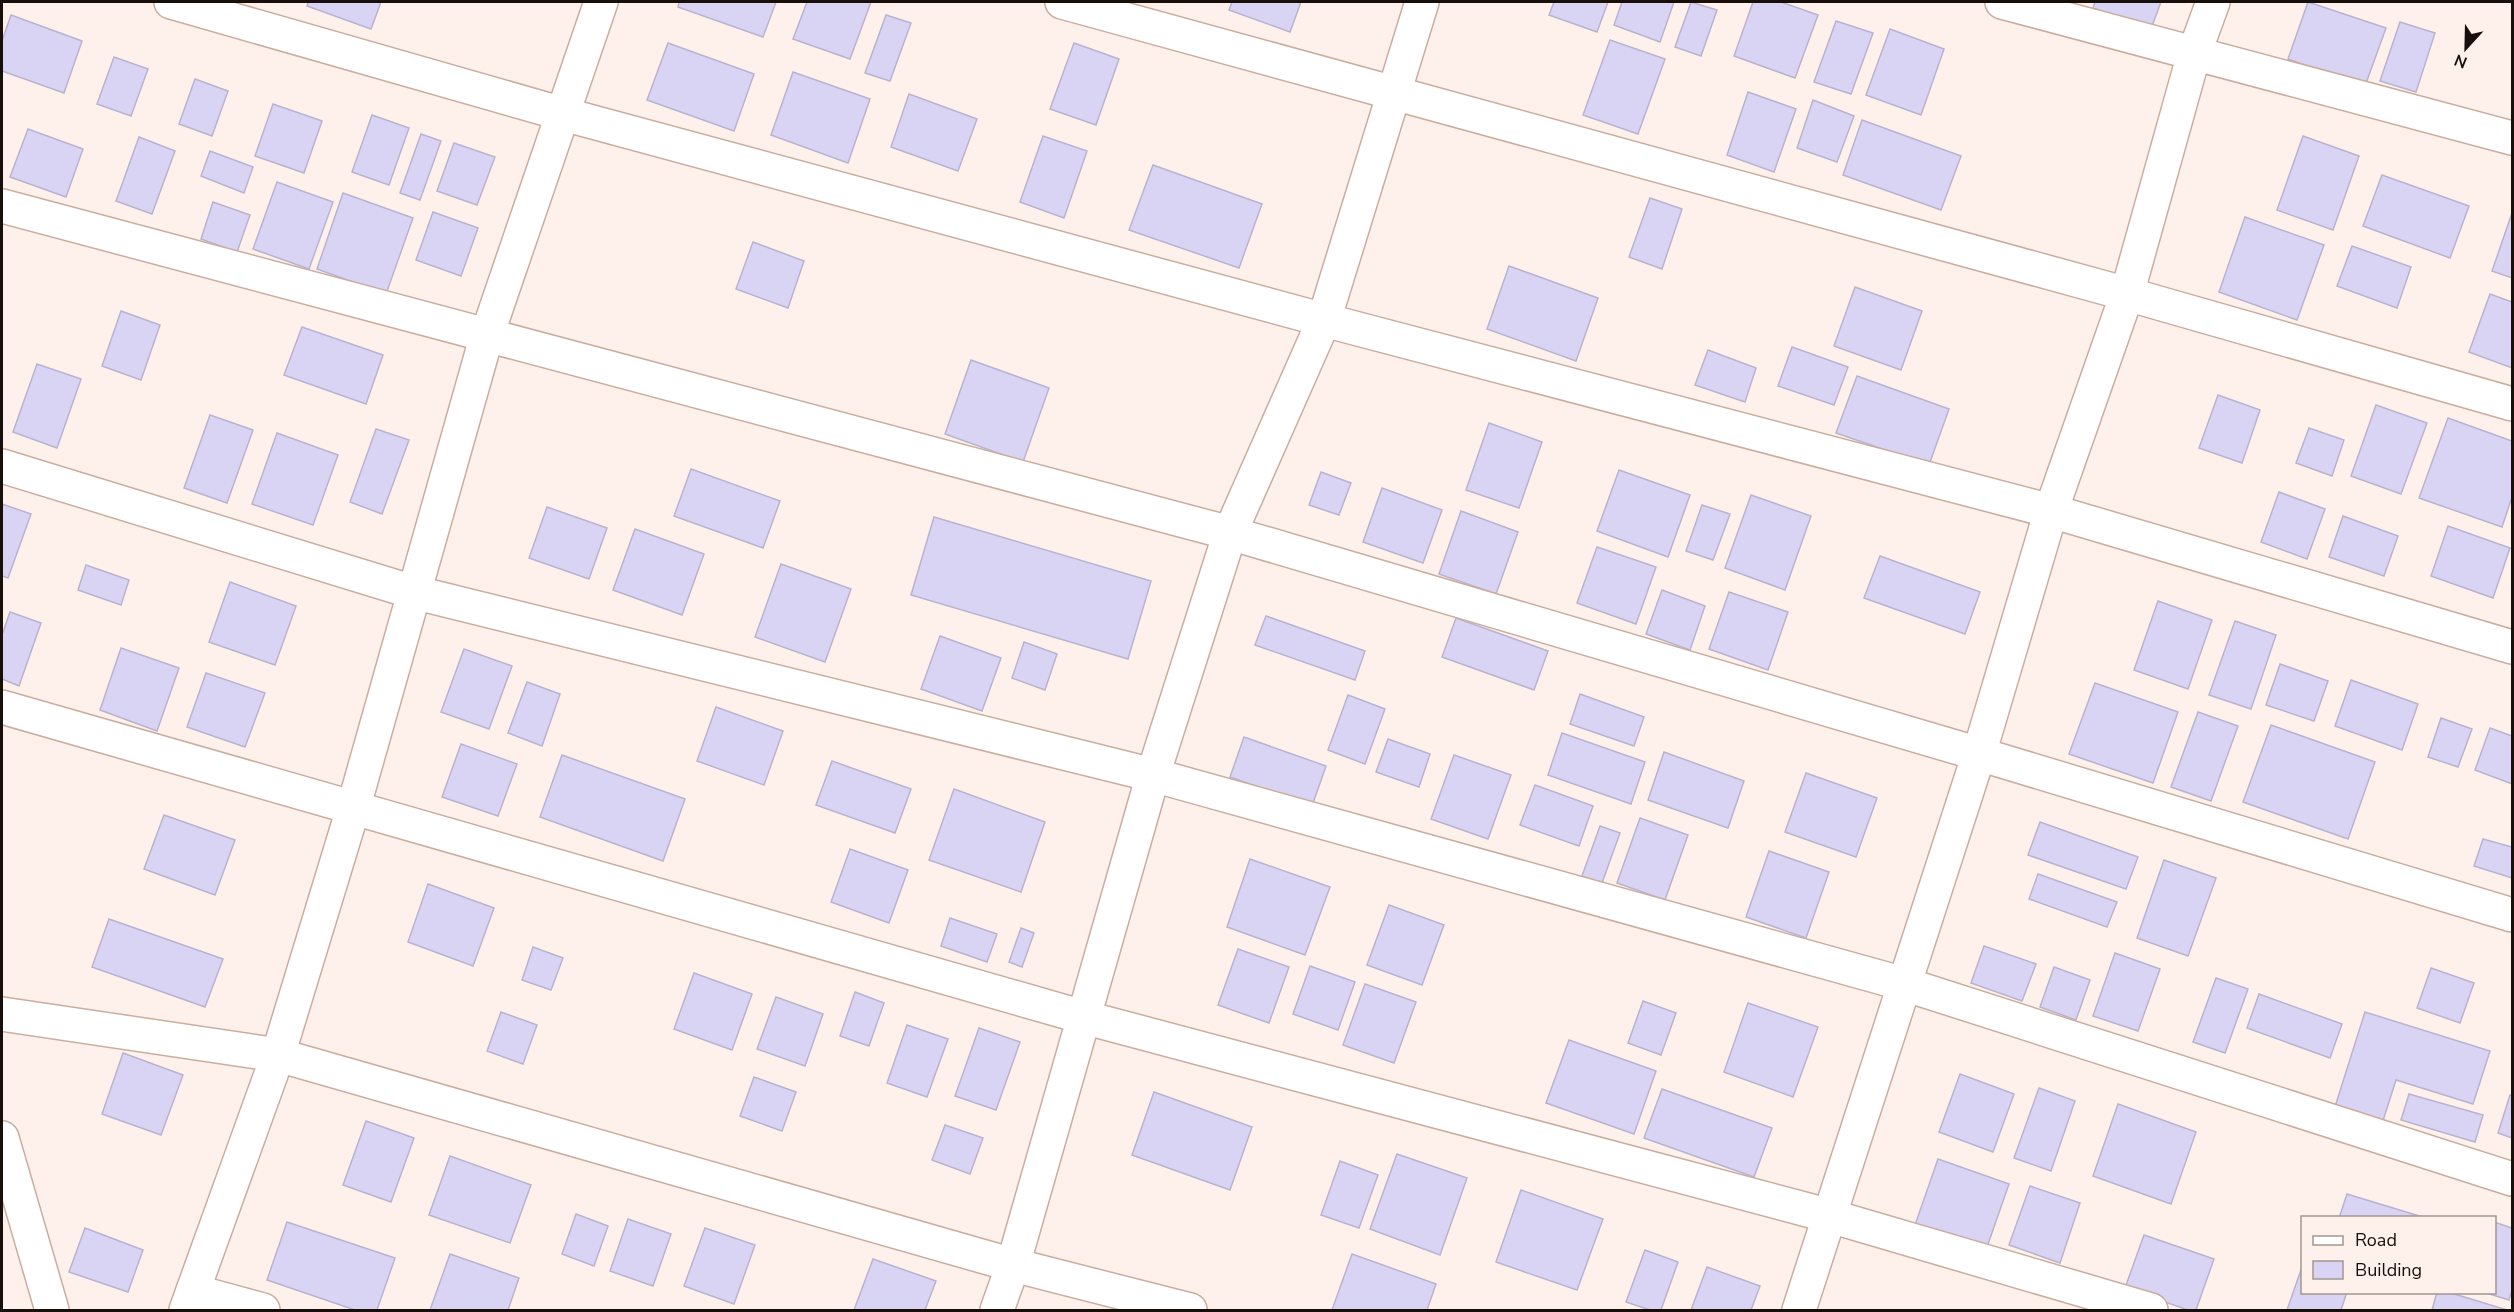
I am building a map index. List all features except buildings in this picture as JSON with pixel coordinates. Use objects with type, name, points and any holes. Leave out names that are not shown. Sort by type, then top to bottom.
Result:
[{"type":"street","points":[[171,2],[562,114],[1324,320],[2051,511],[2512,647]]},
{"type":"street","points":[[263,1311],[189,1301],[278,1055],[352,809],[487,335],[601,2]]},
{"type":"street","points":[[1062,2],[2127,294],[2512,404]]},
{"type":"street","points":[[997,1311],[1013,1265],[1153,774],[1230,533],[1324,320],[1392,92],[1422,2]]},
{"type":"street","points":[[2002,2],[2512,138]]},
{"type":"street","points":[[1799,1311],[1979,754],[2051,511],[2127,294],[2194,54],[2213,2]]},
{"type":"street","points":[[2,206],[1230,533],[1979,754],[2512,915]]},
{"type":"street","points":[[2,466],[413,592],[1153,774],[1904,984],[2512,1179]]},
{"type":"street","points":[[2,707],[1083,1017],[1830,1216],[2151,1311]]},
{"type":"street","points":[[2,1014],[278,1055],[1013,1265],[1190,1311]]},
{"type":"street","points":[[2,1138],[52,1311]]}]
